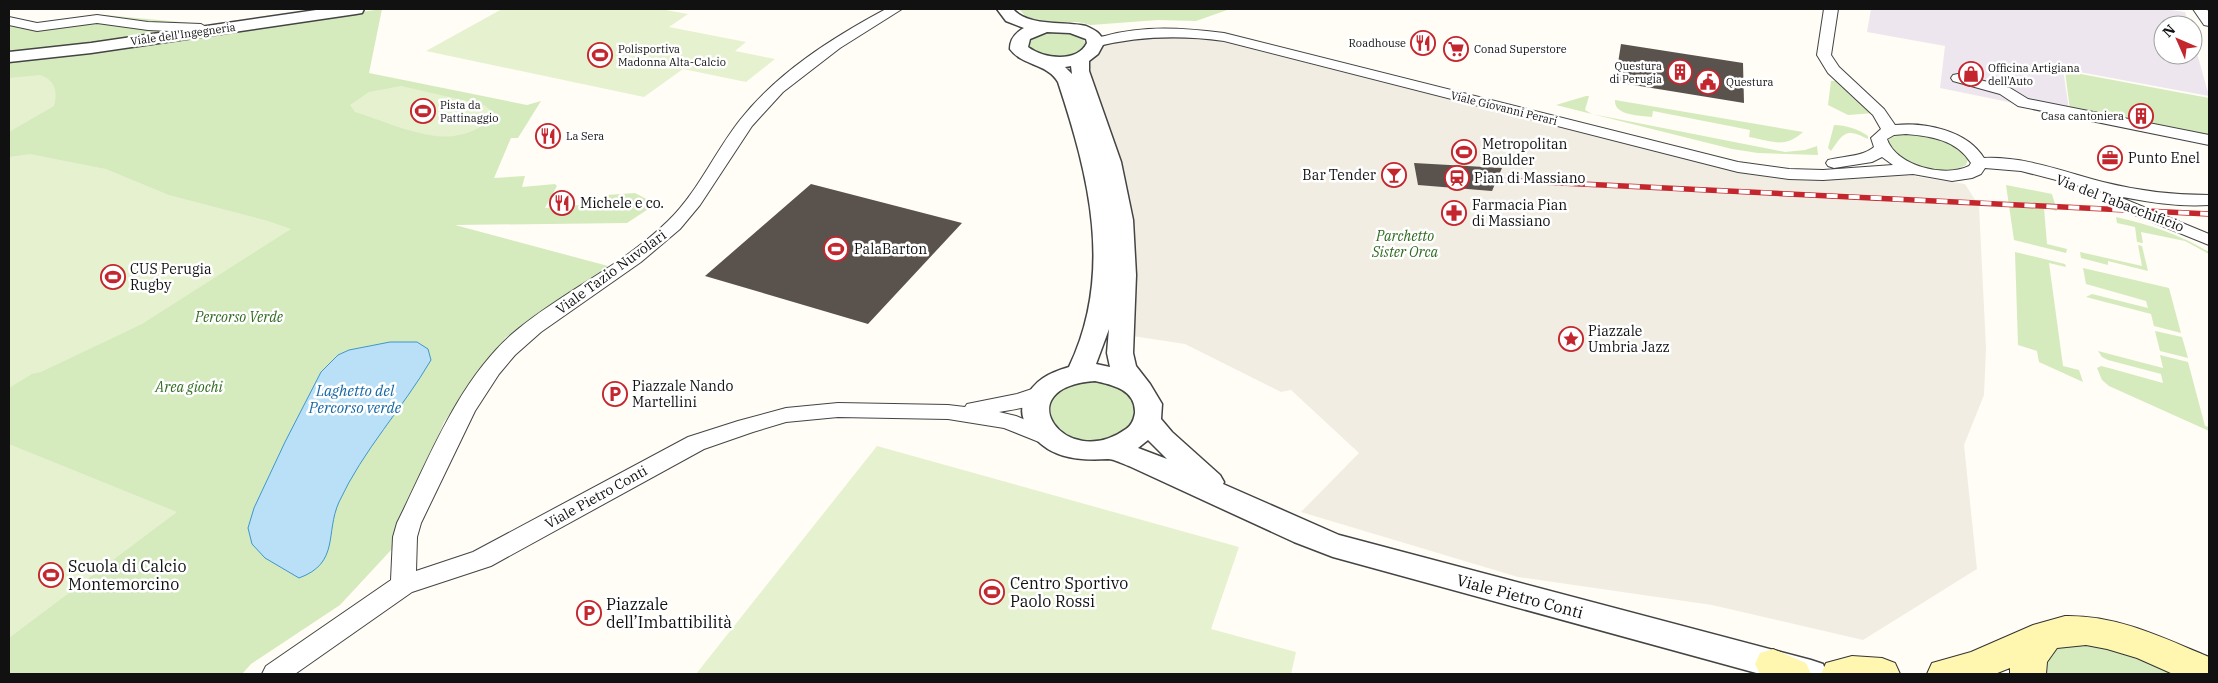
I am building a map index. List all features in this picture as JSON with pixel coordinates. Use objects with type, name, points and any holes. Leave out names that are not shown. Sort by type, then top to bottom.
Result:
[{"type":"main road","points":[[1945,674],[1962,672],[2046,635],[2065,631],[2089,630],[2118,637],[2209,673]]},
{"type":"main road","points":[[2028,674],[2029,658],[2046,635]]},
{"type":"main road","points":[[1838,674],[1852,672],[1882,674]]},
{"type":"street","name":"Viale dell'Ingegneria","points":[[9,57],[92,48],[356,9]]},
{"type":"street","name":"Viale Tazio Nuvolari","points":[[403,585],[405,537],[409,523],[456,425],[481,385],[509,349],[539,323],[643,252],[675,224],[702,190],[735,137],[762,106],[792,78],[848,35],[895,9]]},
{"type":"street","points":[[1005,9],[1019,29],[1027,33],[1046,27],[1066,27],[1086,44]]},
{"type":"street","points":[[1831,9],[1824,55],[1833,70],[1879,112],[1890,130]]},
{"type":"street","points":[[2200,9],[2209,22]]},
{"type":"street","points":[[9,21],[37,27],[97,19],[148,26],[201,28],[199,32]]},
{"type":"street","name":"Viale Giovanni Perari","points":[[1086,44],[1157,24],[1197,25],[1232,30],[1703,150],[1760,160],[1839,163],[1872,156],[1882,149]]},
{"type":"street","points":[[1019,29],[1019,49],[1024,54],[1045,61],[1057,62],[1086,44]]},
{"type":"street","name":"Viale Giovanni Perari","points":[[1086,44],[1129,34],[1167,32],[1224,37],[1738,167],[1789,174],[1823,175],[1915,169]]},
{"type":"street","points":[[1086,44],[1080,71],[1098,118],[1117,183],[1124,242],[1120,353],[1124,368],[1135,384],[1146,395],[1150,408],[1148,422]]},
{"type":"street","points":[[1045,61],[1062,72],[1067,82],[1094,162],[1101,206],[1103,253],[1101,308],[1092,345],[1079,373]]},
{"type":"street","points":[[1958,78],[2005,91],[2023,103],[2209,140]]},
{"type":"street","points":[[1890,130],[1926,131],[1946,136],[1963,144],[1975,154],[1979,163],[1975,170],[1963,175],[1936,174],[1901,164],[1882,149],[1879,138],[1890,130]]},
{"type":"street","name":"Via del Tabacchificio","points":[[1979,163],[2002,162],[2135,195],[2209,200]]},
{"type":"street","name":"Via del Tabacchificio","points":[[2031,168],[2180,226],[2209,240]]},
{"type":"street","name":"Viale Pietro Conti","points":[[948,412],[993,407],[1041,393],[1051,384],[1064,377],[1079,373],[1110,373],[1135,384]]},
{"type":"street","points":[[1041,393],[1036,404],[1035,416],[1039,428],[1049,438]]},
{"type":"street","name":"Viale Pietro Conti","points":[[274,674],[403,585],[482,559],[696,443],[786,415],[838,410],[948,412],[1008,420],[1062,445],[1077,450],[1094,451],[1110,449],[1127,443],[1140,433],[1148,422],[1162,439],[1190,466],[1235,503]]},
{"type":"street","name":"Viale Pietro Conti","points":[[1110,449],[1139,458],[1235,503],[1333,545],[1783,669],[1810,674]]},
{"type":"shaded area","points":[[1871,9],[2163,9],[2185,12],[2186,15],[2153,15],[2153,65],[2200,65],[2209,96],[2063,69],[2069,110],[2208,138],[2209,143],[1940,88],[1945,46],[1867,32]]},
{"type":"shaded area","name":"Piazzale Umbria Jazz","points":[[1169,36],[1215,40],[1737,171],[1840,178],[1907,175],[1965,184],[1979,206],[1986,348],[1984,395],[1964,445],[1977,569],[1863,640],[1712,605],[1518,577],[1301,512],[1359,453],[1291,390],[1281,392],[1185,344],[1126,335],[1133,298],[1135,250],[1127,198],[1085,68],[1094,52],[1101,45],[1108,42]]},
{"type":"green space","name":"Percorso Verde","points":[[382,9],[369,73],[527,105],[541,101],[518,138],[511,138],[494,178],[525,176],[522,187],[555,184],[557,186],[545,208],[603,203],[607,195],[635,193],[656,204],[627,223],[455,225],[608,266],[505,338],[444,422],[392,549],[340,605],[251,664],[242,674],[9,674],[9,60],[138,44]]},
{"type":"green space","name":"Polisportiva Madonna Alta-Calcio","points":[[502,9],[660,9],[688,14],[669,27],[746,42],[735,51],[775,59],[746,82],[683,69],[644,97],[426,51]]},
{"type":"green space","points":[[1019,9],[1230,9],[1196,21],[1158,20],[1091,25],[1078,22],[1051,22],[1026,17]]},
{"type":"green space","points":[[104,15],[191,23],[185,31],[9,54],[9,24],[32,27],[69,25]]},
{"type":"green space","points":[[1047,31],[1066,31],[1081,36],[1086,44],[1081,51],[1068,57],[1044,55],[1029,50],[1027,46],[1032,37]]},
{"type":"green space","points":[[2065,71],[2209,98],[2209,137],[2070,110]]},
{"type":"green space","points":[[40,75],[49,80],[54,87],[56,96],[54,106],[9,132],[9,78]]},
{"type":"green space","points":[[1831,81],[1837,81],[1874,113],[1848,115],[1828,105]]},
{"type":"green space","name":"Pista da Pattinaggio","points":[[401,86],[484,105],[494,113],[484,125],[477,129],[461,135],[444,137],[395,126],[355,112],[350,105],[369,92]]},
{"type":"green space","points":[[1589,96],[1585,110],[1592,114],[1556,105]]},
{"type":"green space","points":[[1615,100],[1803,132],[1790,141],[1772,142],[1749,137],[1750,130],[1653,111],[1652,117],[1629,114],[1619,109]]},
{"type":"green space","points":[[1592,114],[1785,152],[1805,150],[1817,146],[1818,155],[1758,153],[1732,149]]},
{"type":"green space","points":[[1834,125],[1856,129],[1868,136],[1868,139],[1855,134],[1846,134],[1831,151],[1828,148]]},
{"type":"green space","points":[[1910,133],[1942,140],[1956,147],[1968,159],[1966,165],[1951,170],[1933,170],[1916,166],[1901,159],[1887,144],[1890,138],[1897,134]]},
{"type":"green space","name":"CUS Perugia Rugby","points":[[30,154],[106,169],[169,195],[268,221],[291,229],[142,324],[41,372],[32,374],[9,388],[9,157]]},
{"type":"green space","points":[[2006,185],[2052,194],[2057,211],[2044,208],[2047,244],[2067,249],[2066,253],[2014,240]]},
{"type":"green space","points":[[2116,217],[2175,235],[2209,252],[2209,254],[2185,241],[2141,232],[2143,243],[2137,242],[2135,227],[2117,223]]},
{"type":"green space","points":[[2138,245],[2142,246],[2148,271],[2108,261],[2108,265],[2081,258],[2080,252],[2142,266]]},
{"type":"green space","points":[[2015,252],[2065,264],[2066,267],[2049,263],[2063,366],[2079,370],[2083,382],[2039,362],[2037,351],[2018,345]]},
{"type":"green space","points":[[2083,268],[2169,288],[2181,333],[2154,326],[2151,314],[2086,297],[2092,294],[2148,308],[2146,301],[2086,284]]},
{"type":"green space","points":[[2155,331],[2182,337],[2188,358],[2160,351]]},
{"type":"green space","points":[[2098,351],[2163,368],[2160,355],[2188,362],[2205,426],[2209,427],[2209,431],[2109,386],[2102,380],[2097,368],[2101,366],[2163,383],[2161,374],[2108,360],[2102,357]]},
{"type":"green space","points":[[1093,379],[1122,386],[1138,405],[1132,427],[1107,442],[1075,442],[1052,429],[1047,400],[1066,384]]},
{"type":"green space","name":"Scuola di Calcio Montemorcino","points":[[9,444],[177,512],[9,638]]},
{"type":"green space","name":"Centro Sportivo Paolo Rossi","points":[[877,446],[1239,547],[1211,629],[1296,652],[1291,674],[696,674]]},
{"type":"green space","points":[[2064,643],[2124,649],[2184,674],[2040,674],[2038,669],[2043,653]]},
{"type":"water","name":"Laghetto del Percorso verde","points":[[390,342],[417,342],[428,349],[431,360],[371,447],[349,483],[335,514],[326,556],[321,564],[312,572],[299,578],[265,558],[252,544],[248,528],[254,508],[321,372],[338,355],[349,350]]},
{"type":"building","name":"Questura di Perugia","points":[[1621,44],[1743,63],[1744,103],[1615,82]]},
{"type":"building","name":"Pian di Massiano","points":[[1414,163],[1502,168],[1492,191],[1418,185]]},
{"type":"building","name":"PalaBarton","points":[[811,184],[962,223],[868,324],[705,276]]},
{"type":"railway","points":[[1497,180],[2209,214]]},
{"type":"place","name":"Roadhouse","points":[[1423,43]]},
{"type":"place","name":"Conad Superstore","points":[[1456,49]]},
{"type":"place","name":"Polisportiva Madonna Alta-Calcio","points":[[600,55]]},
{"type":"place","name":"Questura di Perugia","points":[[1680,72]]},
{"type":"place","name":"Officina Artigiana dell'Auto","points":[[1971,74]]},
{"type":"place","name":"Questura","points":[[1708,82]]},
{"type":"place","name":"Pista da Pattinaggio","points":[[423,111]]},
{"type":"place","name":"Casa cantoniera","points":[[2141,116]]},
{"type":"place","name":"La Sera","points":[[548,136]]},
{"type":"place","name":"Metropolitan Boulder","points":[[1464,152]]},
{"type":"place","name":"Punto Enel","points":[[2110,158]]},
{"type":"place","name":"Bar Tender","points":[[1394,175]]},
{"type":"place","name":"Pian di Massiano","points":[[1457,178]]},
{"type":"place","name":"Michele e co.","points":[[562,203]]},
{"type":"place","name":"Farmacia Pian di Massiano","points":[[1454,213]]},
{"type":"place","name":"PalaBarton","points":[[836,249]]},
{"type":"place","name":"CUS Perugia Rugby","points":[[113,277]]},
{"type":"place","name":"Piazzale Umbria Jazz","points":[[1571,339]]},
{"type":"place","name":"Piazzale Nando Martellini","points":[[615,394]]},
{"type":"place","name":"Scuola di Calcio Montemorcino","points":[[51,575]]},
{"type":"place","name":"Centro Sportivo Paolo Rossi","points":[[992,592]]},
{"type":"place","name":"Piazzale dell’Imbattibilità","points":[[589,613]]},
{"type":"park label","name":"Parchetto Sister Orca","points":[[1405,244]]},
{"type":"park label","name":"Area giochi","points":[[189,387]]}]
